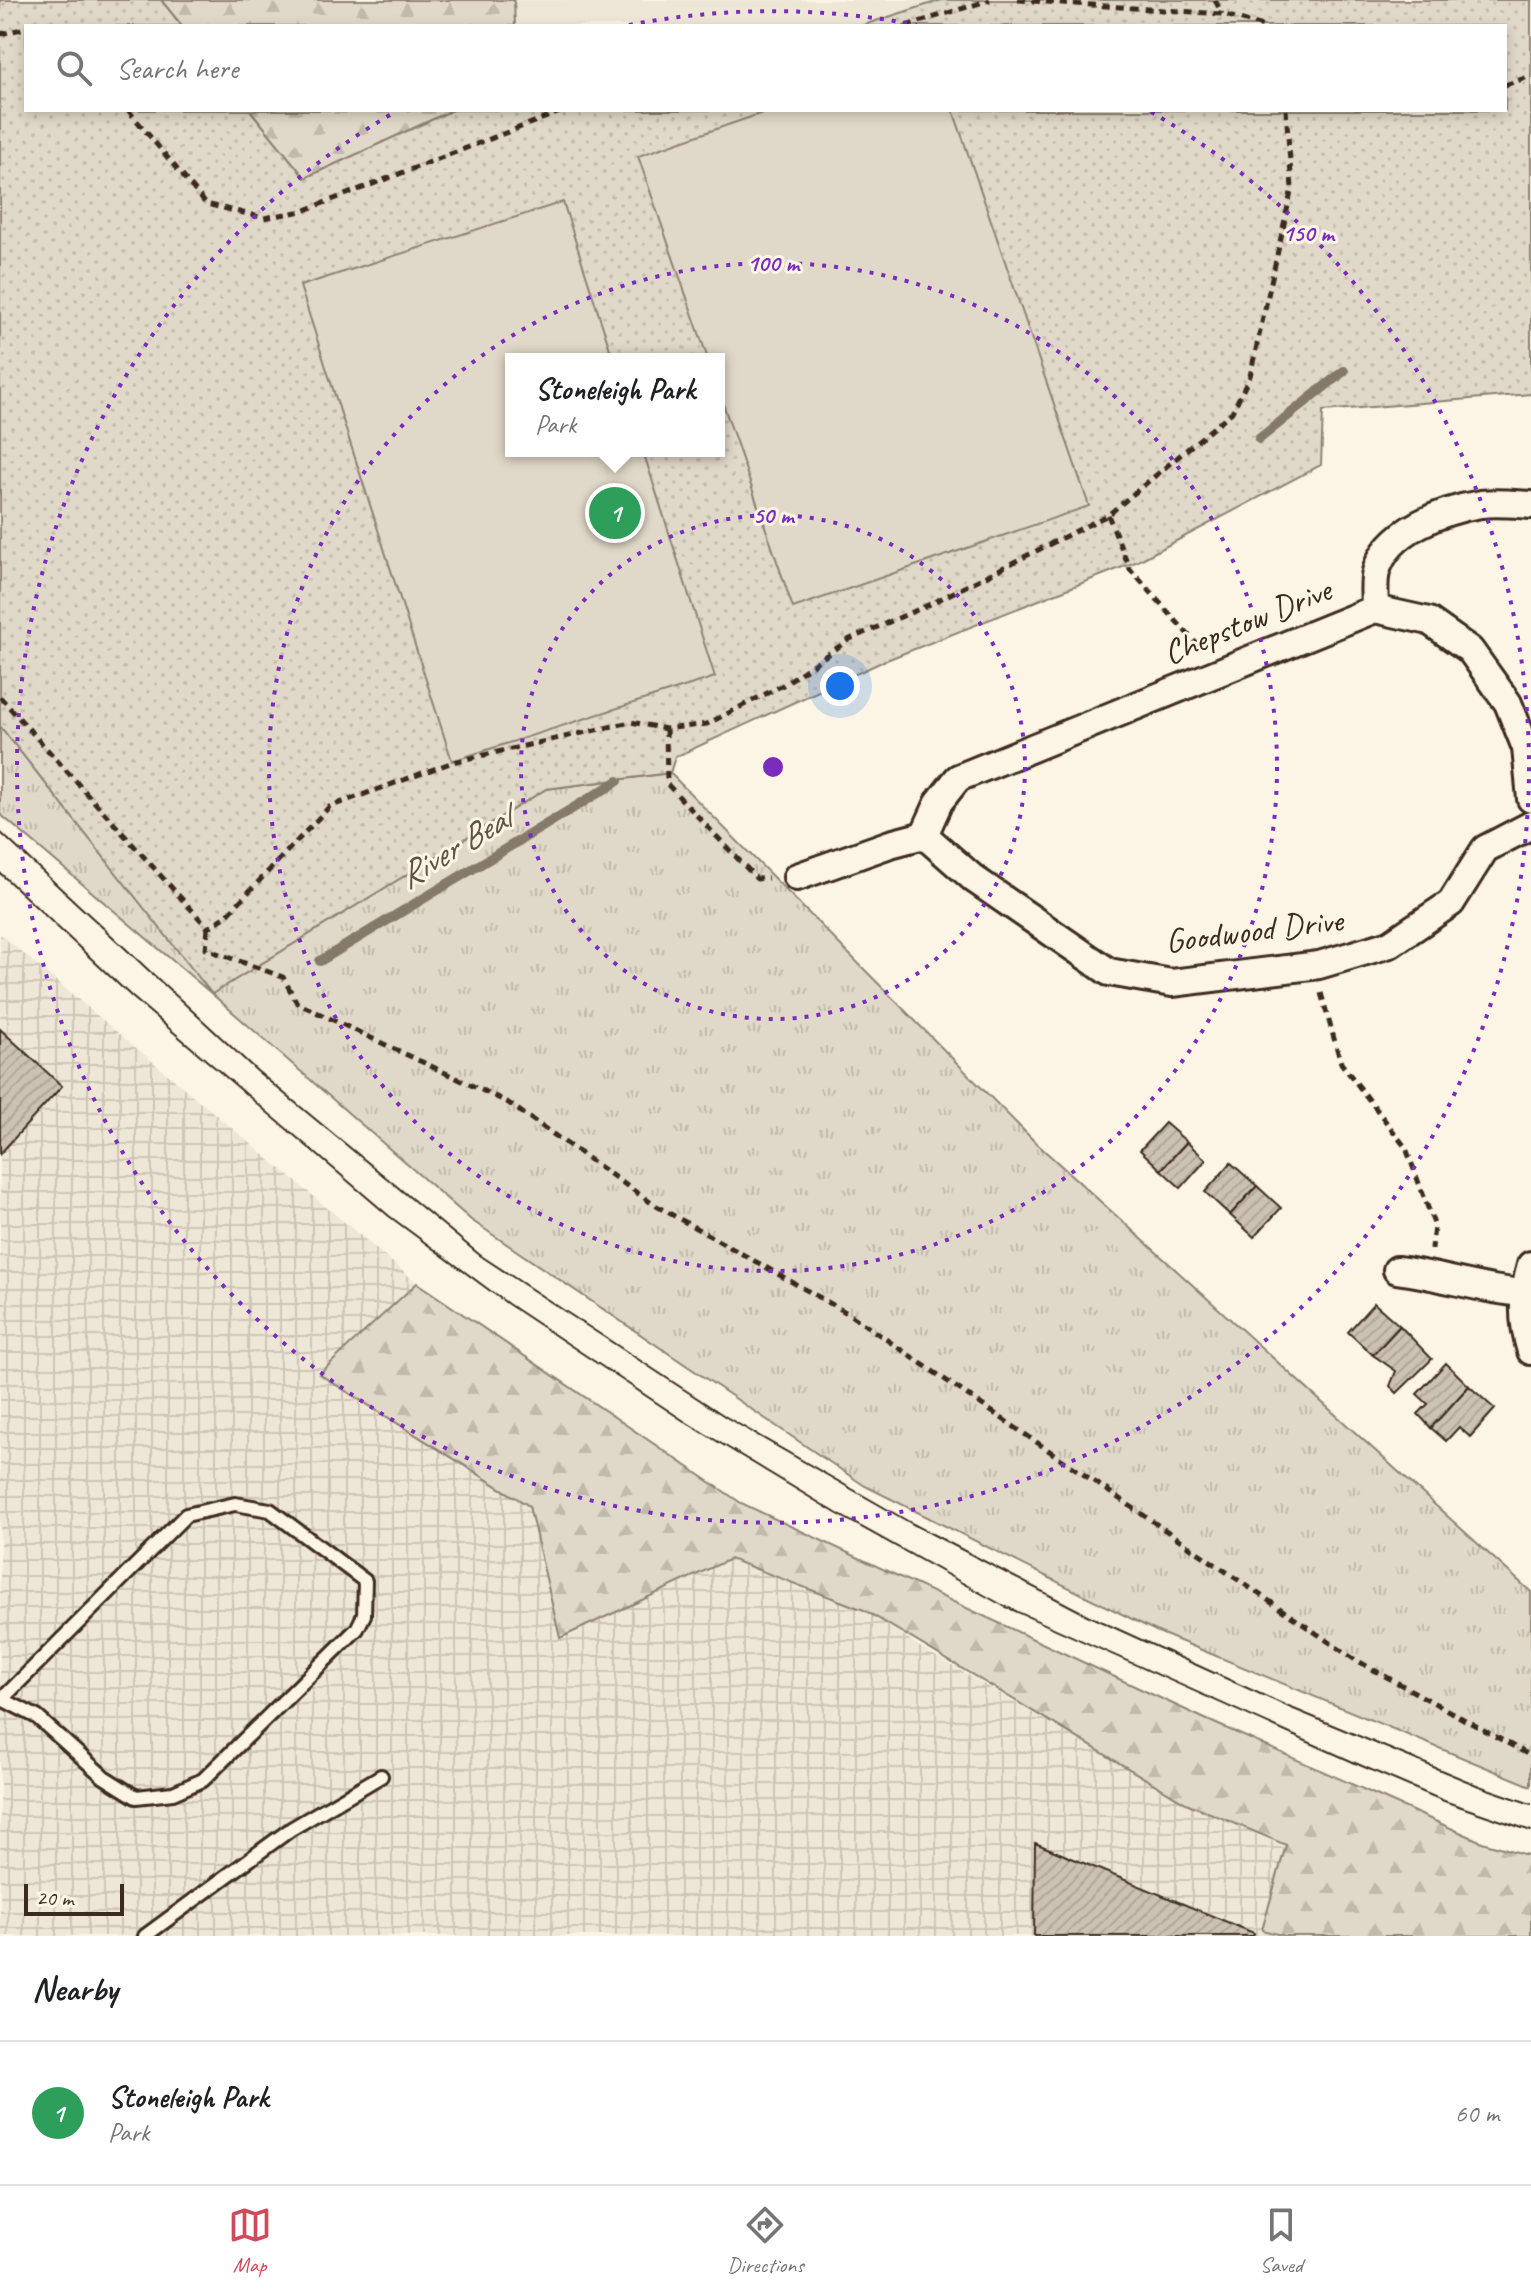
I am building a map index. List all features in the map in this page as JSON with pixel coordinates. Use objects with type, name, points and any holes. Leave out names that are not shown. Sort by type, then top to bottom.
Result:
[{"type":"street","points":[[1375,609],[1376,571],[1388,550],[1407,533],[1449,512],[1483,504],[1531,505]]},
{"type":"street","name":"Chepstow Drive","points":[[924,835],[939,802],[958,778],[1375,609],[1429,621],[1470,650],[1508,703],[1526,748],[1531,799]]},
{"type":"street","name":"Goodwood Drive","points":[[924,835],[974,879],[1109,972],[1172,983],[1313,966],[1390,944],[1451,903],[1485,849],[1531,825]]},
{"type":"street","points":[[797,877],[924,835]]},
{"type":"street","points":[[1531,1265],[1523,1293],[1524,1329],[1531,1351]]},
{"type":"street","points":[[1397,1270],[1430,1274],[1494,1291],[1523,1293]]},
{"type":"lane","points":[[235,1504],[270,1510],[365,1581],[364,1615],[357,1629],[203,1780],[173,1793],[136,1797],[119,1788],[37,1717],[1,1699],[186,1515],[235,1504]]},
{"type":"lane","points":[[145,1936],[291,1829],[381,1776]]},
{"type":"path","points":[[912,24],[990,0]]},
{"type":"path","points":[[1018,0],[1222,14],[1256,24]]},
{"type":"path","points":[[1215,0],[1222,14]]},
{"type":"path","points":[[0,34],[24,28]]},
{"type":"path","points":[[1507,84],[1531,76]]},
{"type":"path","points":[[130,112],[206,204],[264,218],[303,211],[560,112]]},
{"type":"path","points":[[208,928],[225,917],[329,807],[453,762],[631,722],[666,729],[707,724],[783,685],[850,639],[926,606],[1108,515],[1232,412],[1250,376],[1292,188],[1286,112]]},
{"type":"path","points":[[1108,515],[1130,569],[1220,670]]},
{"type":"path","points":[[0,697],[208,928],[206,949],[283,977],[297,1003],[507,1102],[653,1204],[849,1314],[1354,1659],[1531,1756]]},
{"type":"path","points":[[666,729],[667,784],[757,879],[797,877]]},
{"type":"path","points":[[1313,966],[1341,1063],[1406,1148],[1434,1224],[1430,1274]]},
{"type":"shaded area","points":[[514,0],[942,0],[866,24],[515,24]]},
{"type":"shaded area","points":[[0,934],[417,1283],[407,1303],[920,1647],[1186,1803],[1285,1847],[1262,1930],[1285,1936],[0,1936]]},
{"type":"green space","points":[[0,0],[161,0],[180,24],[24,24],[24,112],[252,112],[305,178],[449,112],[1507,112],[1507,24],[866,24],[942,0],[1531,0],[1531,394],[1323,411],[1321,465],[1138,561],[884,661],[675,757],[670,773],[546,789],[212,994],[0,726]]},
{"type":"green space","points":[[161,0],[514,0],[515,24],[180,24]]},
{"type":"green space","points":[[252,112],[449,112],[305,178]]},
{"type":"green space","points":[[765,112],[954,112],[1089,506],[793,608],[725,410],[725,353],[706,353],[638,156]]},
{"type":"green space","points":[[563,202],[611,353],[505,353],[505,457],[645,457],[715,677],[452,761],[300,286]]},
{"type":"green space","points":[[0,726],[212,993],[546,789],[670,773],[1036,1143],[1531,1592],[1531,1786],[1158,1632],[865,1486],[471,1220],[0,814]]},
{"type":"green space","points":[[417,1283],[741,1503],[1203,1718],[1482,1842],[1531,1856],[1531,1936],[1285,1936],[1262,1930],[1286,1845],[1186,1803],[864,1610],[730,1559],[560,1638],[529,1506],[319,1374]]},
{"type":"building","points":[[0,1029],[62,1086],[0,1154]]},
{"type":"building","points":[[1165,1123],[1187,1142],[1161,1170],[1140,1150]]},
{"type":"building","points":[[1187,1142],[1206,1160],[1181,1188],[1161,1170]]},
{"type":"building","points":[[1231,1163],[1257,1186],[1230,1215],[1205,1192]]},
{"type":"building","points":[[1257,1186],[1281,1208],[1254,1237],[1230,1215]]},
{"type":"building","points":[[1374,1303],[1400,1326],[1373,1355],[1348,1332]]},
{"type":"building","points":[[1400,1326],[1432,1359],[1397,1393],[1390,1386],[1396,1371],[1373,1355]]},
{"type":"building","points":[[1446,1363],[1469,1386],[1431,1428],[1418,1414],[1428,1404],[1417,1394]]},
{"type":"building","points":[[1469,1386],[1495,1409],[1470,1437],[1459,1427],[1446,1441],[1431,1428]]},
{"type":"building","points":[[1035,1843],[1254,1933],[1253,1936],[1034,1936]]},
{"type":"waterway","name":"River Beal","points":[[1259,439],[1344,371]]},
{"type":"waterway","name":"River Beal","points":[[320,961],[618,781]]},
{"type":"tram line","points":[[0,832],[257,1071],[481,1256],[726,1417],[911,1523],[1091,1617],[1289,1707],[1479,1786],[1531,1804]]},
{"type":"tram line","points":[[0,873],[131,996],[389,1216],[508,1304],[687,1423],[836,1513],[1002,1605],[1362,1766],[1444,1801],[1531,1831]]},
{"type":"place","name":"Stoneleigh Park","points":[[615,513]]}]
